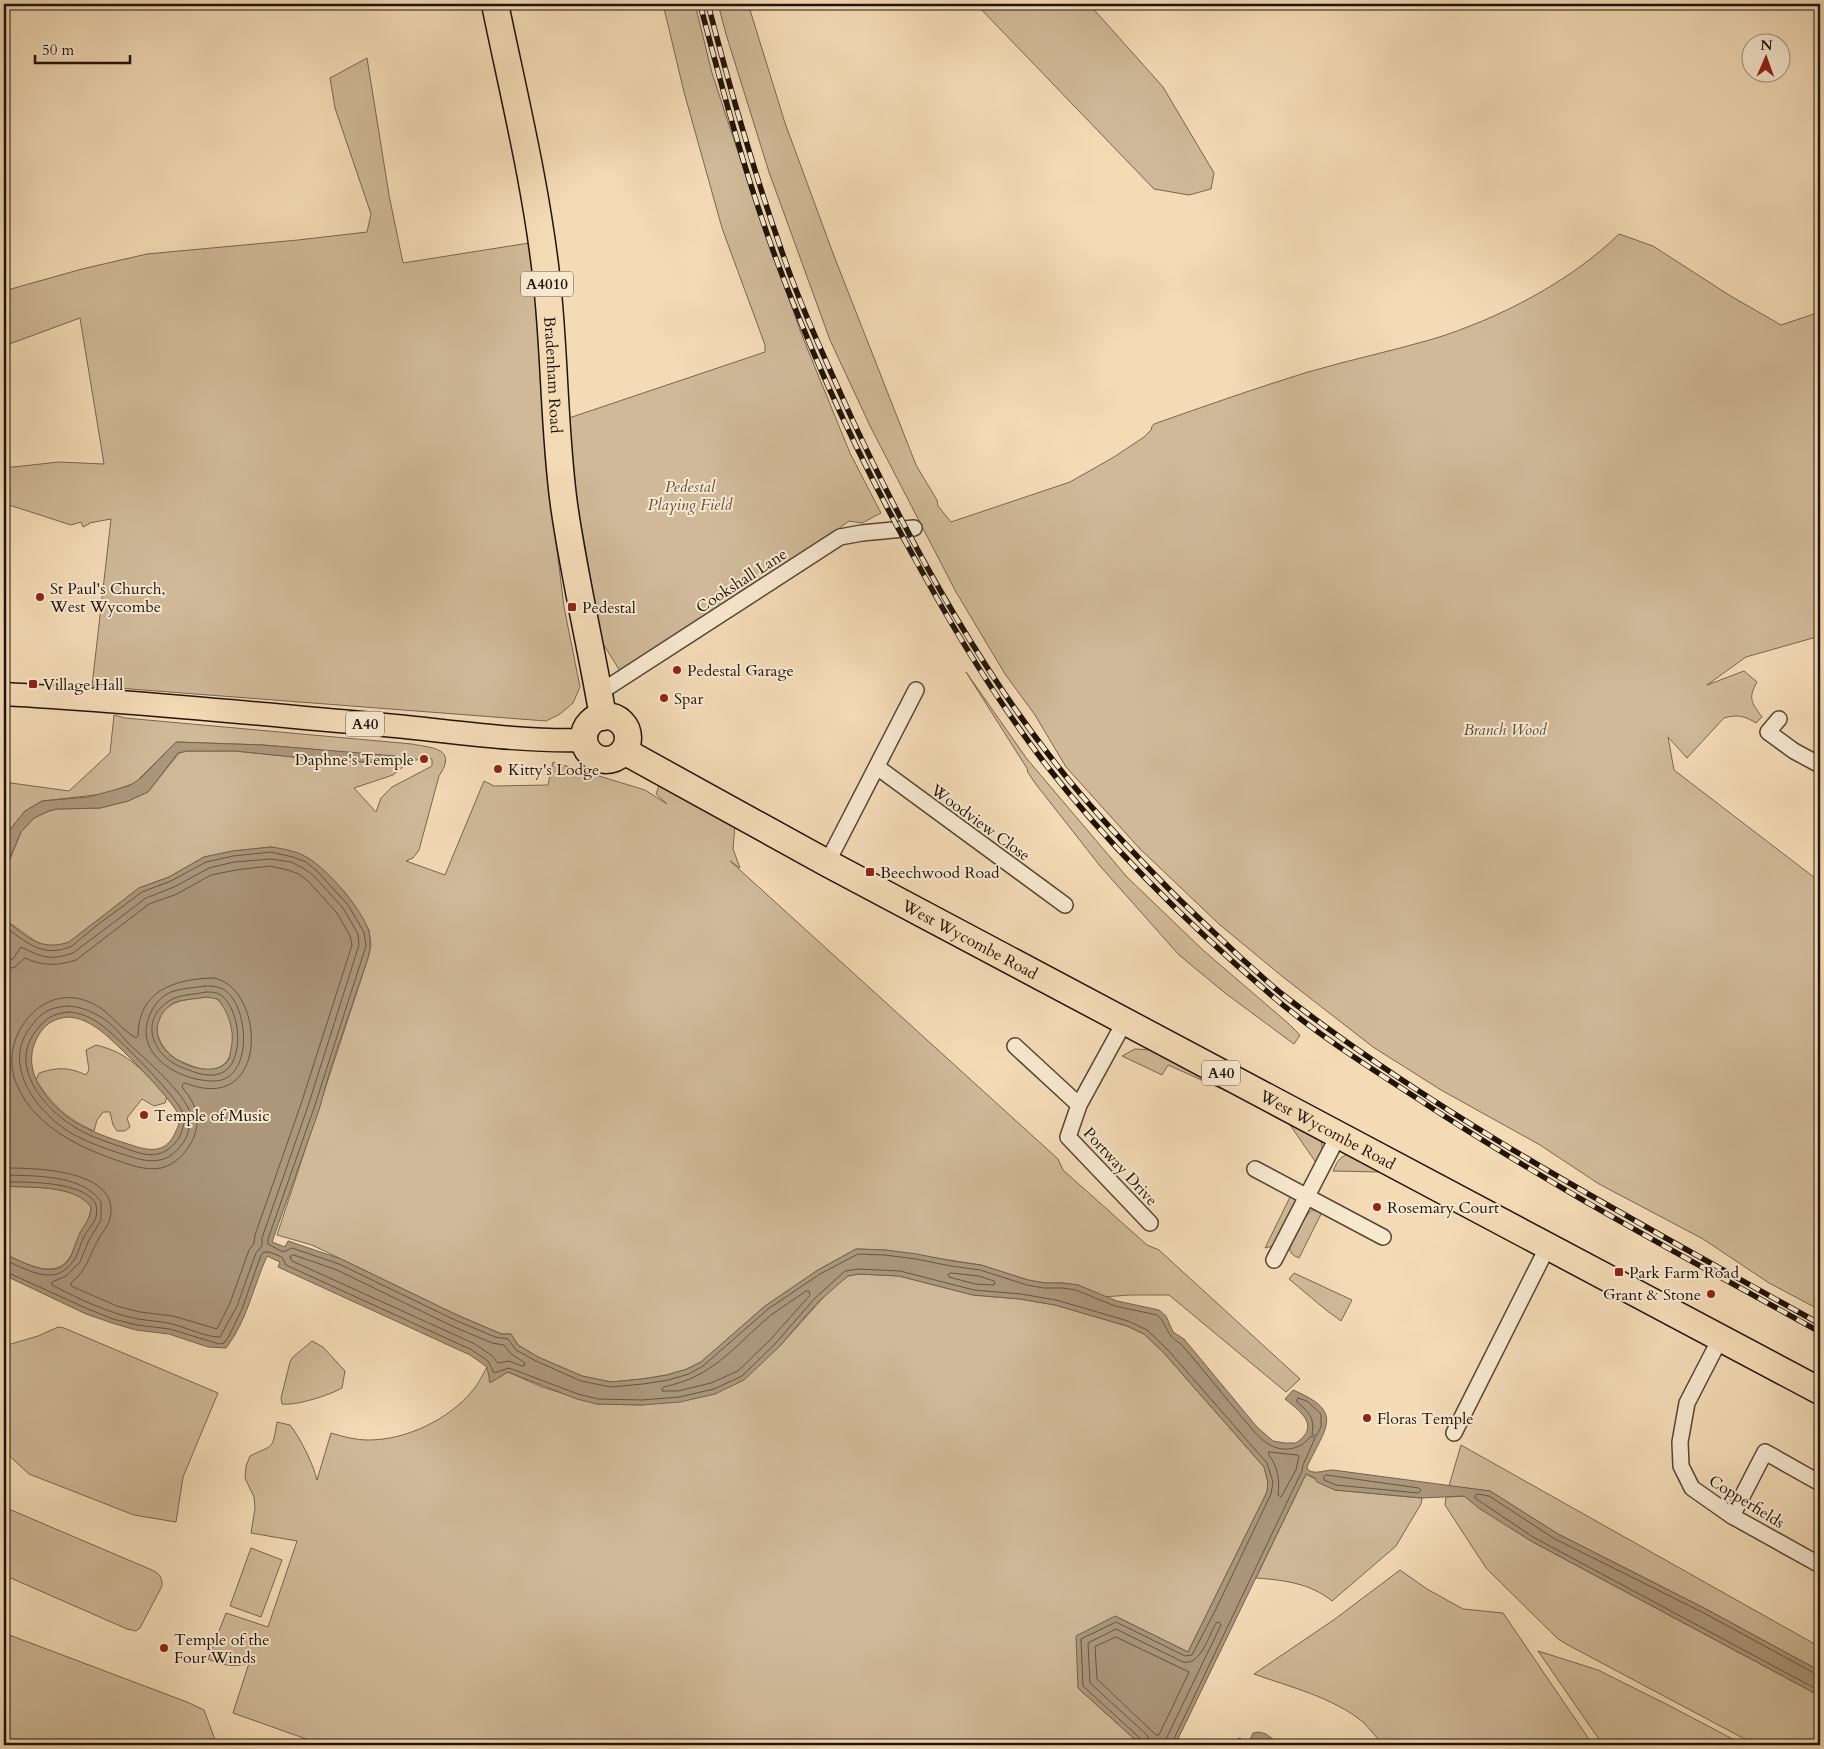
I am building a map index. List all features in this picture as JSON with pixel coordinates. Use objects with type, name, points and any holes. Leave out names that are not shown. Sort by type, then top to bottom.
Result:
[{"type":"highway","name":"Bradenham Road","points":[[495,4],[532,187],[543,257],[552,342],[557,445],[564,504],[573,568],[601,705]]},
{"type":"highway","points":[[601,705],[622,724],[627,731],[628,739],[624,751],[611,760],[603,760],[594,756],[588,751],[584,740],[585,731],[595,720],[601,705]]},
{"type":"highway","name":"West Wycombe Road","points":[[624,751],[1338,1136],[1820,1391]]},
{"type":"main road","name":"A40","points":[[4,694],[147,704],[485,735],[584,740]]},
{"type":"street","name":"Cookshall Lane","points":[[601,705],[840,537],[914,528]]},
{"type":"street","points":[[827,862],[916,690]]},
{"type":"street","points":[[1779,719],[1768,732],[1794,751],[1820,765]]},
{"type":"street","name":"Woodview Close","points":[[877,767],[1066,905]]},
{"type":"street","name":"Portway Drive","points":[[1126,1021],[1079,1105],[1068,1137],[1150,1223]]},
{"type":"street","name":"Portway Drive","points":[[1015,1046],[1079,1105]]},
{"type":"street","points":[[1274,1260],[1338,1136]]},
{"type":"street","points":[[1255,1169],[1383,1237]]},
{"type":"street","points":[[1454,1433],[1548,1246]]},
{"type":"street","name":"Copperfields","points":[[1721,1337],[1686,1403],[1680,1442],[1681,1466],[1692,1488],[1732,1516],[1820,1565]]},
{"type":"street","points":[[1732,1516],[1765,1452],[1820,1483]]},
{"type":"green space","name":"Pedestal Playing Field","points":[[663,4],[695,4],[712,73],[759,216],[803,338],[850,453],[881,513],[862,523],[849,521],[779,572],[620,671],[602,642],[577,502],[569,418],[765,352],[765,345],[722,228],[684,92]]},
{"type":"green space","name":"Branch Wood","points":[[718,4],[770,4],[750,10],[785,123],[834,256],[916,465],[937,500],[938,506],[951,522],[1070,482],[1114,457],[1144,437],[1154,424],[1289,378],[1433,339],[1483,321],[1556,283],[1600,251],[1619,234],[1653,246],[1729,295],[1781,325],[1820,312],[1820,636],[1746,657],[1707,685],[1744,671],[1757,682],[1752,692],[1752,700],[1762,717],[1756,723],[1741,716],[1724,718],[1687,758],[1668,737],[1674,770],[1815,878],[1820,875],[1820,1310],[1769,1283],[1703,1239],[1599,1184],[1540,1145],[1441,1090],[1373,1047],[1220,925],[1140,849],[1066,767],[1035,715],[1005,674],[956,592],[871,428],[830,340],[769,172]]},
{"type":"green space","points":[[976,4],[1089,4],[1163,87],[1214,173],[1211,189],[1189,195],[1154,189]]},
{"type":"green space","points":[[367,58],[389,195],[403,263],[529,243],[541,327],[548,476],[564,607],[580,687],[573,703],[560,714],[546,721],[92,686],[111,519],[89,523],[83,527],[81,522],[71,525],[9,505],[9,500],[4,499],[4,468],[59,462],[104,464],[80,318],[4,346],[4,291],[82,269],[147,254],[367,232],[371,214],[335,108],[330,78]]},
{"type":"green space","points":[[966,672],[1027,759],[1127,877],[1204,951],[1300,1035],[1294,1044],[1225,993],[1179,955],[1100,866],[1035,783]]},
{"type":"green space","points":[[114,715],[125,718],[412,744],[434,748],[444,755],[446,760],[439,776],[419,850],[413,858],[406,861],[445,875],[484,781],[494,786],[548,785],[553,762],[645,790],[667,804],[656,794],[659,786],[735,825],[733,849],[740,868],[730,861],[1058,1159],[1063,1170],[1147,1245],[1159,1250],[1300,1379],[1286,1392],[1169,1295],[1104,1297],[1078,1285],[1028,1280],[981,1265],[885,1250],[856,1249],[818,1270],[765,1306],[701,1362],[687,1369],[667,1375],[611,1382],[582,1376],[538,1357],[518,1345],[511,1334],[502,1334],[457,1315],[312,1245],[277,1235],[371,946],[369,930],[343,890],[321,868],[308,858],[294,852],[271,847],[233,851],[204,857],[169,877],[139,888],[69,942],[51,946],[38,943],[4,919],[4,874],[21,832],[34,818],[57,809],[100,808],[128,801],[148,792],[179,753],[187,751],[235,751],[313,759],[398,764],[397,757],[263,745],[176,742],[135,783],[104,794],[42,801],[25,811],[4,837],[4,782],[69,791],[110,753]],"holes":[[[432,759],[432,766],[392,787],[381,798],[376,812],[354,788],[393,775],[410,761]]]},
{"type":"green space","points":[[213,997],[222,1004],[228,1015],[232,1029],[233,1044],[230,1056],[222,1066],[210,1070],[192,1066],[174,1058],[161,1043],[157,1028],[161,1014],[175,1003],[188,999]]},
{"type":"green space","points":[[96,1045],[127,1058],[167,1097],[165,1103],[154,1106],[142,1099],[127,1118],[130,1127],[125,1131],[117,1131],[113,1125],[110,1112],[103,1112],[97,1120],[94,1131],[76,1121],[54,1104],[36,1080],[39,1073],[57,1069],[74,1070],[86,1075],[89,1070],[86,1050]]},
{"type":"green space","points":[[1135,1049],[1153,1050],[1309,1128],[1321,1138],[1323,1155],[1317,1164],[1288,1122],[1273,1116],[1275,1113],[1168,1065],[1162,1075],[1122,1056]]},
{"type":"green space","points":[[1349,1154],[1432,1199],[1379,1172],[1333,1171],[1339,1160]]},
{"type":"green space","points":[[4,1186],[51,1188],[74,1194],[91,1206],[88,1219],[71,1255],[61,1266],[54,1269],[37,1268],[4,1254]]},
{"type":"green space","points":[[1291,1195],[1297,1199],[1298,1206],[1276,1245],[1265,1248]]},
{"type":"green space","points":[[1312,1210],[1323,1210],[1299,1258],[1291,1253],[1290,1246],[1305,1217]]},
{"type":"green space","points":[[1294,1273],[1352,1300],[1341,1321],[1289,1279]]},
{"type":"green space","points":[[859,1274],[899,1276],[973,1295],[1020,1299],[1055,1305],[1127,1326],[1144,1334],[1163,1352],[1264,1467],[1268,1482],[1267,1492],[1188,1652],[1115,1616],[1078,1688],[1141,1745],[323,1745],[233,1713],[249,1663],[228,1665],[208,1659],[226,1613],[268,1627],[297,1541],[251,1533],[255,1508],[254,1497],[245,1478],[246,1466],[250,1456],[271,1445],[277,1422],[290,1425],[294,1430],[310,1460],[317,1480],[331,1433],[369,1440],[383,1439],[412,1432],[440,1419],[452,1410],[475,1387],[487,1367],[508,1372],[542,1387],[597,1404],[642,1405],[778,1348],[831,1289],[848,1276]]},
{"type":"green space","points":[[58,1327],[218,1393],[183,1477],[176,1522],[134,1515],[29,1474],[4,1451],[4,1346],[38,1336]]},
{"type":"green space","points":[[312,1341],[323,1347],[345,1371],[342,1388],[313,1399],[282,1404],[281,1398],[290,1362],[293,1357]]},
{"type":"green space","points":[[1461,1445],[1820,1647],[1820,1671],[1704,1608],[1558,1534],[1490,1491],[1449,1486]]},
{"type":"green space","points":[[1306,1474],[1335,1490],[1422,1498],[1421,1504],[1396,1546],[1332,1601],[1305,1586],[1286,1581],[1256,1578]]},
{"type":"green space","points":[[1464,1496],[1531,1541],[1820,1696],[1820,1742],[1804,1745],[1756,1745],[1558,1639],[1486,1568],[1445,1505],[1446,1497]]},
{"type":"green space","points":[[4,1507],[159,1574],[162,1586],[140,1628],[136,1631],[127,1629],[4,1575]]},
{"type":"green space","points":[[251,1548],[282,1560],[261,1617],[230,1606]]},
{"type":"green space","points":[[1400,1570],[1427,1589],[1463,1609],[1503,1613],[1593,1745],[1383,1745],[1363,1722],[1351,1713],[1324,1699],[1254,1674],[1335,1619]]},
{"type":"green space","points":[[4,1633],[204,1710],[217,1745],[4,1745]]},
{"type":"green space","points":[[1538,1651],[1598,1670],[1744,1745],[1603,1745]]},
{"type":"water","points":[[176,742],[263,745],[396,756],[398,764],[313,759],[235,751],[187,751],[178,753],[148,792],[128,801],[100,808],[57,809],[34,818],[21,832],[4,872],[4,837],[25,811],[42,801],[88,797],[129,786],[141,778]]},
{"type":"water","points":[[271,847],[295,852],[316,863],[334,880],[360,913],[369,932],[370,939],[368,958],[331,1067],[319,1110],[272,1242],[285,1247],[288,1241],[341,1259],[457,1315],[501,1334],[511,1334],[518,1345],[538,1357],[582,1376],[611,1382],[667,1375],[687,1369],[701,1362],[765,1306],[818,1270],[856,1249],[917,1254],[981,1265],[1028,1280],[1078,1285],[1117,1301],[1159,1310],[1166,1316],[1173,1332],[1184,1339],[1257,1427],[1273,1441],[1296,1443],[1307,1431],[1308,1425],[1302,1414],[1285,1399],[1293,1390],[1320,1406],[1325,1413],[1327,1421],[1325,1430],[1307,1467],[1308,1470],[1317,1472],[1333,1470],[1490,1491],[1558,1534],[1704,1608],[1820,1671],[1820,1696],[1531,1541],[1480,1509],[1464,1496],[1422,1498],[1335,1490],[1317,1482],[1315,1478],[1306,1474],[1175,1745],[1141,1745],[1078,1688],[1076,1636],[1115,1616],[1188,1652],[1267,1492],[1268,1482],[1264,1467],[1163,1352],[1144,1334],[1127,1326],[1055,1305],[1020,1299],[973,1295],[899,1276],[859,1274],[848,1276],[818,1302],[778,1348],[744,1380],[715,1394],[680,1402],[642,1405],[597,1404],[577,1399],[508,1372],[490,1383],[487,1367],[470,1355],[278,1267],[280,1262],[267,1256],[245,1315],[226,1348],[208,1347],[169,1334],[136,1330],[112,1323],[86,1314],[4,1275],[4,1254],[30,1265],[49,1270],[65,1264],[71,1256],[79,1235],[89,1218],[91,1207],[74,1194],[63,1191],[38,1187],[4,1186],[4,957],[8,946],[4,942],[4,919],[34,941],[41,944],[59,945],[69,942],[139,888],[169,877],[204,857],[233,851]],"holes":[[[207,997],[218,999],[222,1005],[232,1029],[232,1042],[227,1062],[217,1068],[206,1069],[180,1062],[169,1054],[161,1043],[157,1031],[161,1015],[171,1005],[180,1001]],[[69,1017],[77,1018],[97,1028],[129,1056],[167,1098],[179,1120],[172,1139],[166,1145],[161,1148],[147,1149],[133,1146],[87,1129],[66,1116],[47,1097],[34,1075],[32,1050],[37,1038],[46,1025],[54,1020]]]},
{"type":"water","points":[[1253,1733],[1266,1734],[1281,1745],[1236,1745],[1239,1738],[1249,1742]]},
{"type":"railway","points":[[700,4],[734,131],[764,225],[808,339],[844,420],[883,499],[938,601],[966,648],[1011,717],[1068,792],[1122,854],[1180,913],[1287,1009],[1322,1035],[1512,1158],[1614,1218],[1820,1332]]},
{"type":"railway","points":[[708,4],[741,125],[780,246],[805,312],[853,421],[895,508],[967,636],[1020,716],[1076,789],[1163,883],[1241,958],[1282,994],[1345,1041],[1477,1128],[1545,1169],[1820,1324]]},
{"type":"place","name":"St Paul's Church, West Wycombe","points":[[40,597]]},
{"type":"place","name":"Pedestal","points":[[572,607]]},
{"type":"place","name":"Pedestal Garage","points":[[677,670]]},
{"type":"place","name":"Village Hall","points":[[33,684]]},
{"type":"place","name":"Spar","points":[[664,698]]},
{"type":"place","name":"Daphne's Temple","points":[[424,759]]},
{"type":"place","name":"Kitty's Lodge","points":[[498,769]]},
{"type":"place","name":"Beechwood Road","points":[[870,872]]},
{"type":"place","name":"Temple of Music","points":[[144,1115]]},
{"type":"place","name":"Rosemary Court","points":[[1377,1207]]},
{"type":"place","name":"Park Farm Road","points":[[1619,1272]]},
{"type":"place","name":"Grant & Stone","points":[[1711,1294]]},
{"type":"place","name":"Floras Temple","points":[[1367,1418]]},
{"type":"place","name":"Temple of the Four Winds","points":[[164,1648]]}]
